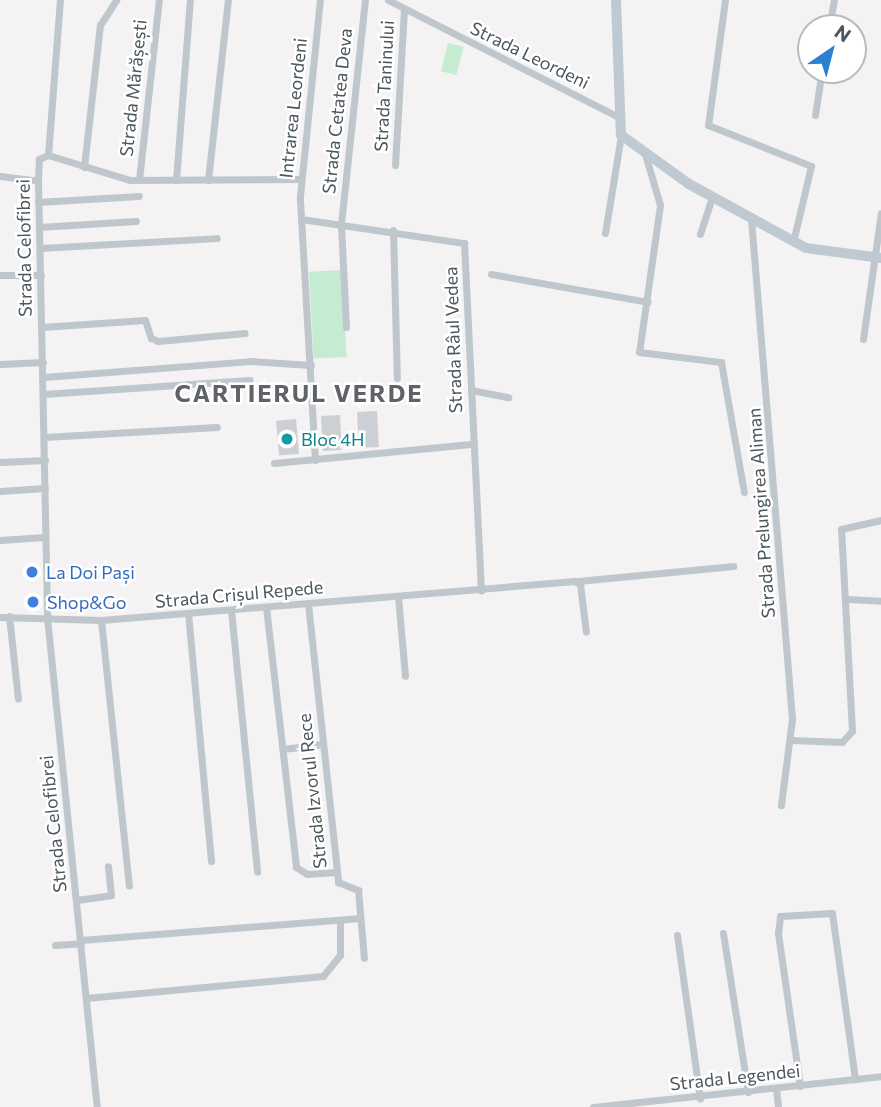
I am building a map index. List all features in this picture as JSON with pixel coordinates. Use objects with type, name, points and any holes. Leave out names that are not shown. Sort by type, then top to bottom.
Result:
[{"type":"street","name":"Strada Celofibrei","points":[[60,0],[48,155],[39,159],[38,181],[47,617],[97,1107]]},
{"type":"street","name":"Strada Mărășești","points":[[84,167],[100,25],[116,0]]},
{"type":"street","name":"Strada Mărășești","points":[[139,180],[159,0]]},
{"type":"street","points":[[176,180],[190,0]]},
{"type":"street","points":[[208,180],[228,0]]},
{"type":"street","name":"Intrarea Leordeni","points":[[314,460],[301,179],[320,0]]},
{"type":"street","name":"Strada Cetatea Deva","points":[[346,327],[341,225],[365,0]]},
{"type":"street","name":"Strada Leordeni","points":[[388,0],[621,118]]},
{"type":"street","points":[[605,233],[621,135],[616,0]]},
{"type":"street","points":[[724,0],[708,125],[811,166],[793,242]]},
{"type":"street","name":"Strada Taninului","points":[[395,165],[404,9]]},
{"type":"street","points":[[815,115],[820,84]]},
{"type":"street","points":[[621,135],[645,154],[712,197],[793,242],[821,254],[876,257]]},
{"type":"street","points":[[645,154],[660,199],[648,302],[639,352],[721,362],[744,492]]},
{"type":"street","name":"Strada Mărășești","points":[[48,155],[139,180],[301,179]]},
{"type":"street","points":[[0,176],[38,181]]},
{"type":"street","points":[[38,202],[139,196]]},
{"type":"street","points":[[700,234],[712,197]]},
{"type":"street","points":[[863,338],[881,213]]},
{"type":"street","points":[[301,219],[393,230],[397,378]]},
{"type":"street","name":"Strada Prelungirea Aliman","points":[[751,219],[757,251],[757,329],[771,417],[793,740],[781,805]]},
{"type":"street","points":[[39,227],[136,221]]},
{"type":"street","name":"Strada Râul Vedea","points":[[393,230],[457,239],[465,248],[481,591]]},
{"type":"street","points":[[40,248],[218,238]]},
{"type":"street","points":[[491,274],[648,302]]},
{"type":"street","points":[[0,275],[41,275]]},
{"type":"street","points":[[42,327],[145,320],[154,341],[245,333]]},
{"type":"street","points":[[44,377],[250,361],[310,365]]},
{"type":"street","points":[[0,364],[43,362]]},
{"type":"street","points":[[44,394],[250,380]]},
{"type":"street","points":[[471,390],[508,397]]},
{"type":"street","points":[[45,437],[218,427]]},
{"type":"street","points":[[274,464],[473,444]]},
{"type":"street","points":[[0,462],[45,460]]},
{"type":"street","points":[[0,491],[45,488]]},
{"type":"street","points":[[793,740],[842,742],[852,731],[848,599],[841,529],[881,520]]},
{"type":"street","points":[[0,540],[45,537]]},
{"type":"street","name":"Strada Crișul Repede","points":[[4,617],[101,620],[481,591],[733,566]]},
{"type":"street","points":[[578,581],[586,632]]},
{"type":"street","points":[[398,597],[405,676]]},
{"type":"street","points":[[848,599],[881,601]]},
{"type":"street","name":"Strada Izvorul Rece","points":[[308,604],[337,872],[340,886],[358,890],[364,958]]},
{"type":"street","points":[[265,607],[296,867],[307,874],[337,872]]},
{"type":"street","points":[[232,610],[257,872]]},
{"type":"street","points":[[188,613],[211,860]]},
{"type":"street","points":[[4,617],[18,699]]},
{"type":"street","points":[[101,620],[129,886]]},
{"type":"street","points":[[283,749],[323,744]]},
{"type":"street","points":[[77,900],[111,894],[108,866]]},
{"type":"street","points":[[800,1086],[778,933],[780,916],[832,913],[855,1079]]},
{"type":"street","points":[[55,945],[360,918]]},
{"type":"street","points":[[86,998],[323,976],[340,955],[340,920]]},
{"type":"street","points":[[723,933],[748,1091]]},
{"type":"street","points":[[677,935],[700,1098]]},
{"type":"street","name":"Strada Legendei","points":[[593,1107],[700,1098],[881,1076]]},
{"type":"street","points":[[776,1088],[778,1107]]},
{"type":"green space","points":[[448,43],[464,47],[457,75],[441,71]]},
{"type":"green space","points":[[342,270],[347,357],[314,359],[309,272]]},
{"type":"building","points":[[377,411],[379,447],[359,448],[357,412]]},
{"type":"building","points":[[340,415],[342,450],[323,451],[321,416]]},
{"type":"building","name":"Bloc 4H","points":[[296,419],[299,454],[279,456],[276,421]]},
{"type":"place","name":"Bloc 4H","points":[[287,439]]},
{"type":"place","name":"La Doi Pași","points":[[32,572]]},
{"type":"place","name":"Shop&Go","points":[[33,602]]},
{"type":"district","name":"CARTIERUL VERDE","points":[[299,393]]}]
